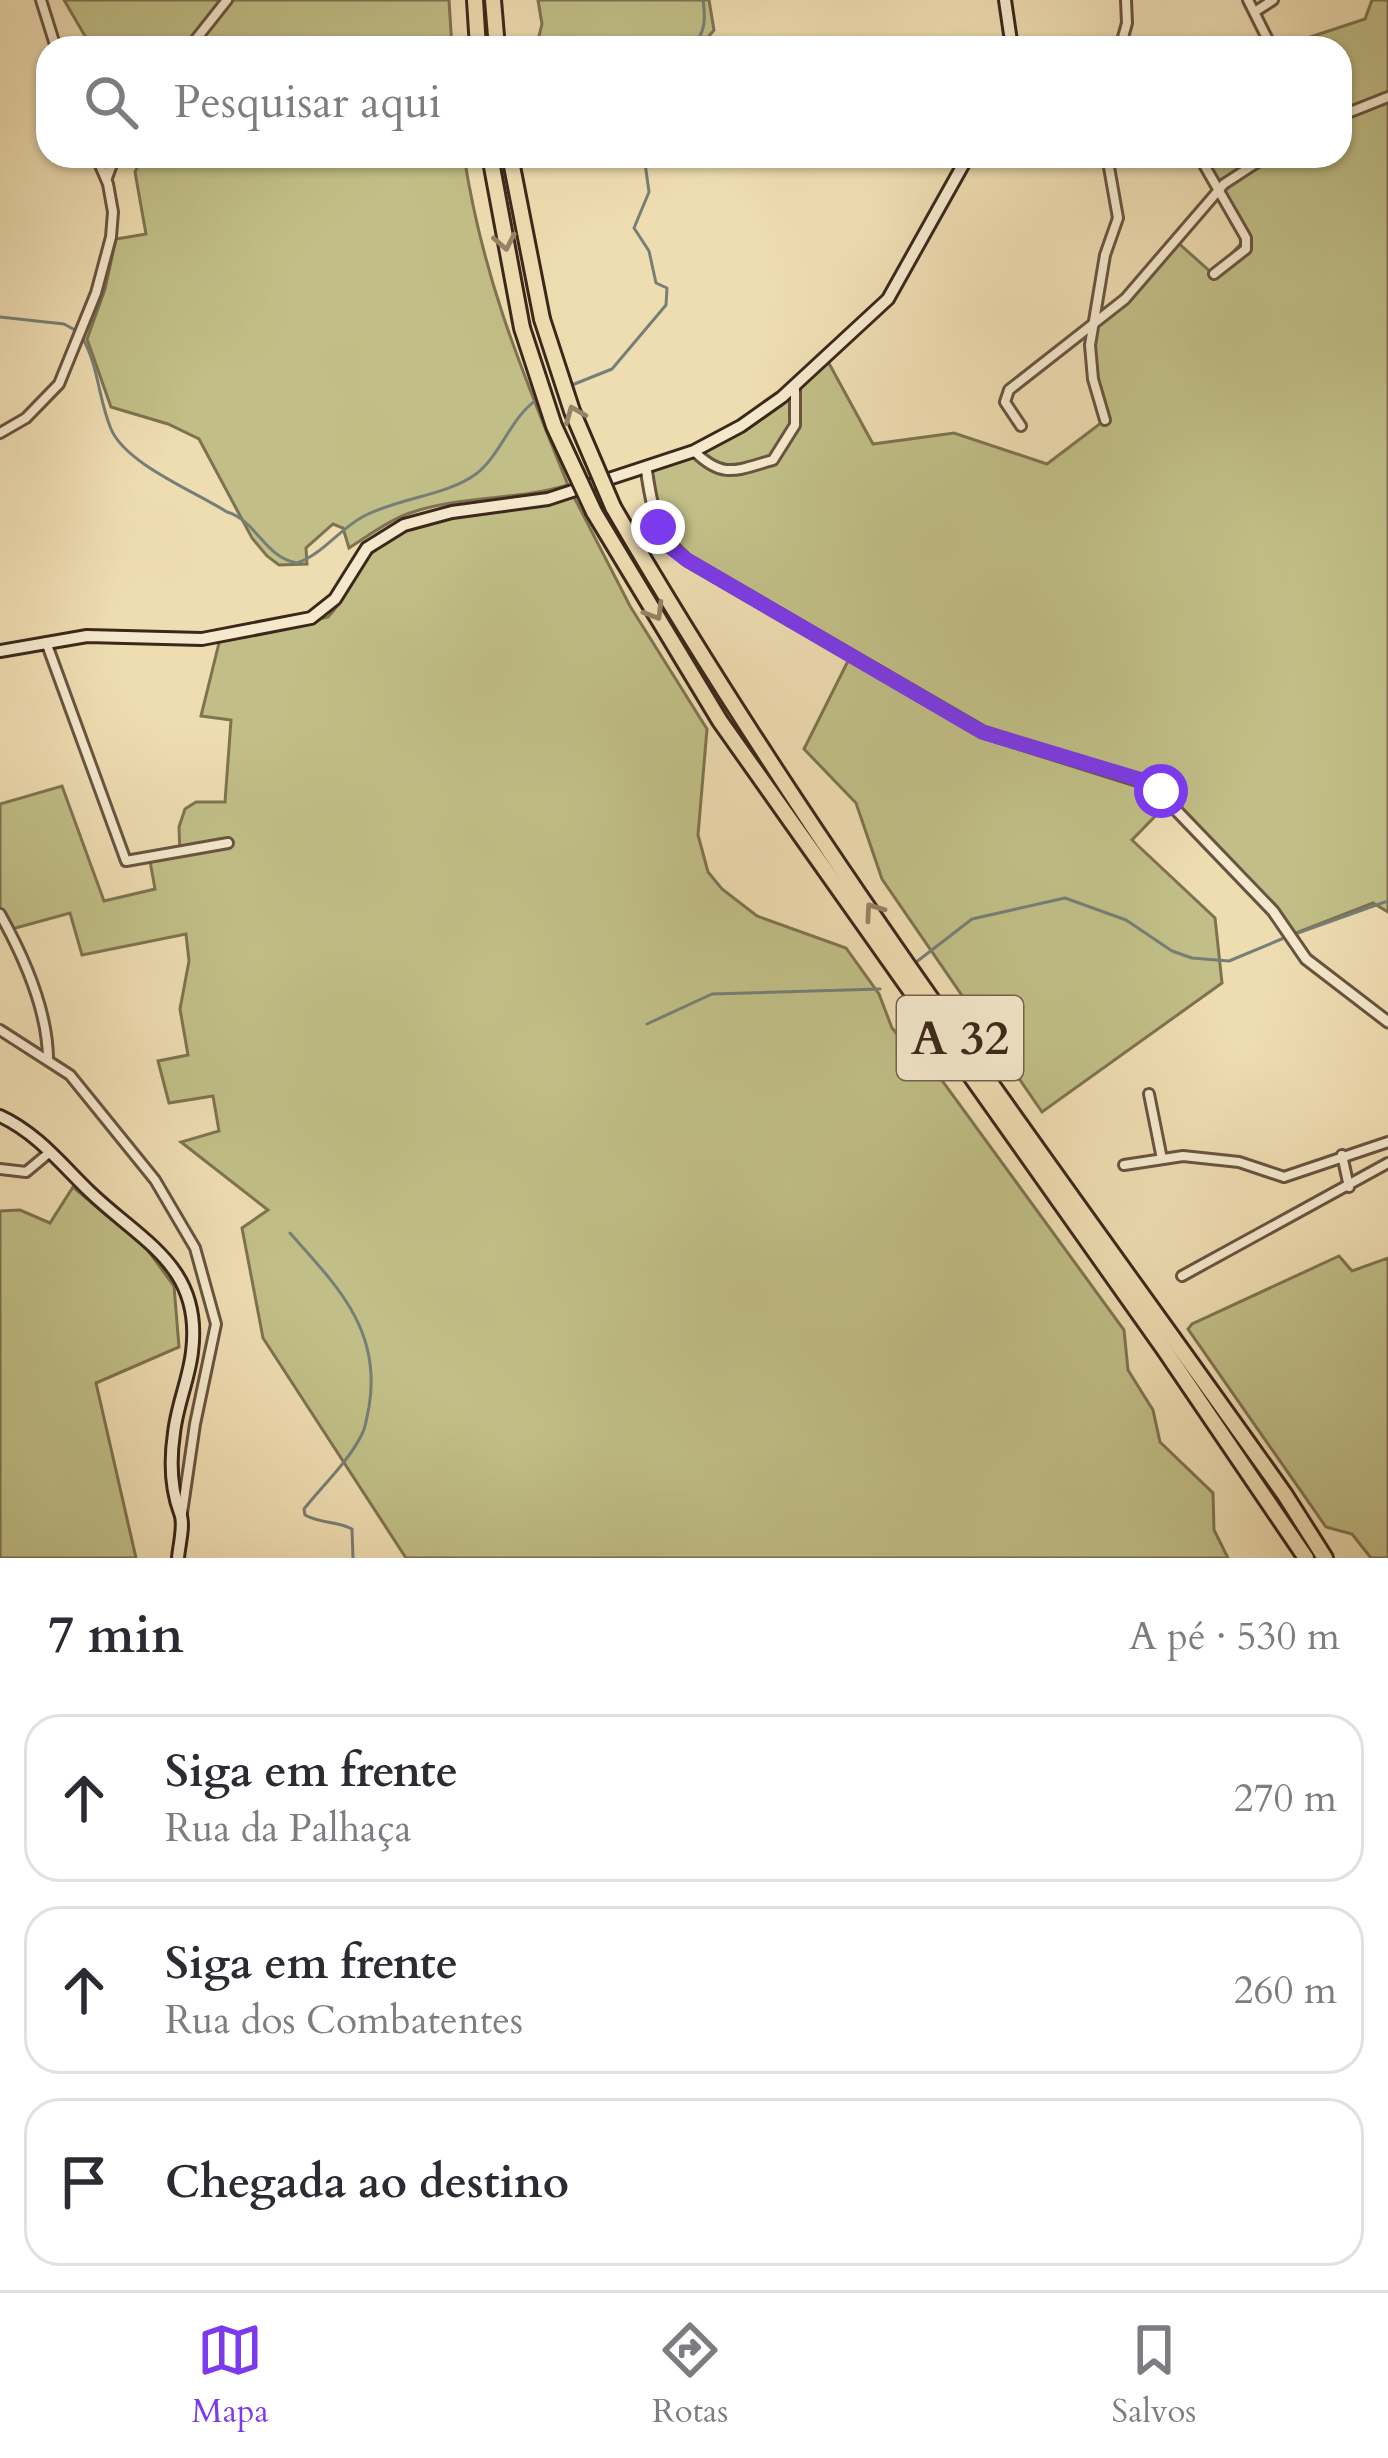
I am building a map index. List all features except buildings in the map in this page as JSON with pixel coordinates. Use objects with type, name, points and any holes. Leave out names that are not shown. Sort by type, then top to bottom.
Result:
[{"type":"highway","points":[[475,0],[477,36]]},
{"type":"highway","points":[[494,0],[496,36]]},
{"type":"highway","name":"A 32","points":[[492,168],[522,328],[554,426],[594,512],[720,721],[1306,1558]]},
{"type":"highway","name":"A 32","points":[[512,168],[542,319],[572,411],[613,507],[735,712],[1325,1558]]},
{"type":"main road","points":[[1005,0],[1010,36]]},
{"type":"main road","points":[[0,651],[102,635],[202,639],[311,618],[335,599],[367,548],[404,525],[452,512],[539,501],[694,451],[741,426],[795,384],[888,299],[961,168]]},
{"type":"main road","points":[[0,1116],[27,1130],[165,1256],[188,1296],[194,1338],[172,1451],[173,1502],[182,1514],[178,1558]]},
{"type":"street","points":[[41,0],[52,36]]},
{"type":"street","points":[[198,36],[227,0]]},
{"type":"street","points":[[1123,36],[1126,0]]},
{"type":"street","points":[[1248,0],[1267,36]]},
{"type":"street","points":[[1256,11],[1273,0]]},
{"type":"street","points":[[1352,111],[1388,97]]},
{"type":"street","points":[[0,433],[26,418],[59,384],[96,293],[113,212],[101,168]]},
{"type":"street","points":[[106,179],[110,168]]},
{"type":"street","points":[[1105,420],[1093,379],[1092,328],[1105,255],[1118,218],[1109,168]]},
{"type":"street","points":[[1206,168],[1246,238],[1246,249],[1214,274]]},
{"type":"street","points":[[1021,426],[1005,402],[1009,389],[1125,299],[1220,190],[1250,168]]},
{"type":"street","points":[[694,451],[711,468],[731,471],[773,460],[796,425],[795,384]]},
{"type":"street","points":[[646,466],[650,502],[670,547],[982,732],[1152,785],[1273,911],[1306,958],[1388,1022]]},
{"type":"street","points":[[46,642],[126,861],[228,843]]},
{"type":"street","points":[[0,914],[36,998],[48,1041],[48,1060]]},
{"type":"street","points":[[0,1030],[70,1075],[155,1180],[195,1248],[217,1324],[182,1514]]},
{"type":"street","points":[[1149,1094],[1162,1159]]},
{"type":"street","points":[[1124,1165],[1183,1156],[1239,1162],[1284,1177],[1388,1142]]},
{"type":"street","points":[[0,1169],[26,1172],[50,1152]]},
{"type":"street","points":[[1342,1155],[1349,1187]]},
{"type":"street","points":[[1182,1276],[1388,1163]]},
{"type":"shaded area","points":[[64,0],[449,0],[451,36],[85,36]]},
{"type":"shaded area","points":[[538,0],[709,0],[714,30],[709,36],[539,36]]},
{"type":"shaded area","points":[[1372,0],[1388,0],[1388,912],[1373,903],[1291,935],[1170,801],[1132,840],[1215,918],[1222,983],[1042,1112],[882,879],[856,803],[804,749],[852,653],[687,560],[658,527],[646,467],[741,426],[825,356],[873,444],[954,433],[1047,464],[1105,420],[1093,379],[1092,328],[1176,241],[1213,274],[1246,238],[1209,168],[1352,168],[1352,36],[1313,36],[1365,19]]},
{"type":"shaded area","points":[[137,168],[466,168],[493,284],[568,485],[427,508],[392,521],[349,548],[343,528],[333,524],[306,548],[307,564],[279,565],[252,538],[199,439],[111,407],[87,339],[116,239],[146,234]]},
{"type":"shaded area","points":[[574,497],[630,606],[707,729],[698,835],[708,872],[757,916],[846,948],[879,994],[892,1028],[933,1068],[1124,1330],[1128,1370],[1153,1410],[1160,1442],[1213,1493],[1214,1530],[1228,1558],[406,1558],[263,1338],[242,1228],[268,1210],[181,1142],[219,1131],[213,1096],[169,1103],[158,1061],[188,1055],[180,1009],[189,961],[186,934],[82,955],[70,913],[12,929],[0,909],[0,804],[62,786],[104,901],[155,889],[150,861],[180,854],[179,827],[185,809],[196,802],[225,802],[231,720],[201,716],[220,639],[328,617],[370,555],[415,527]]},
{"type":"shaded area","points":[[73,1187],[147,1249],[174,1286],[179,1347],[96,1383],[136,1558],[0,1558],[0,1211],[20,1210],[50,1223]]},
{"type":"shaded area","points":[[1339,1256],[1352,1271],[1388,1258],[1388,1558],[1371,1558],[1352,1534],[1326,1527],[1188,1329]]},
{"type":"waterway","points":[[700,36],[703,0]]},
{"type":"waterway","points":[[567,387],[612,369],[666,305],[667,288],[656,283],[649,251],[634,228],[649,192],[646,168]]},
{"type":"waterway","points":[[0,317],[64,324],[75,330]]},
{"type":"waterway","points":[[82,337],[119,442],[162,476],[246,522],[276,554],[297,563],[364,516],[452,487],[476,474],[522,413],[541,397]]},
{"type":"waterway","points":[[915,963],[972,919],[1065,898],[1126,920],[1172,951],[1192,958],[1229,961],[1284,938]]},
{"type":"waterway","points":[[1295,934],[1388,901]]},
{"type":"waterway","points":[[647,1024],[712,994],[880,989]]},
{"type":"waterway","points":[[1137,1159],[1189,1152]]},
{"type":"waterway","points":[[290,1233],[352,1311],[369,1355],[369,1407],[363,1431],[343,1464],[304,1509],[311,1518],[352,1529],[353,1558]]},
{"type":"route","points":[[658,527],[670,547],[687,560],[982,732],[1142,780],[1161,791]]}]
